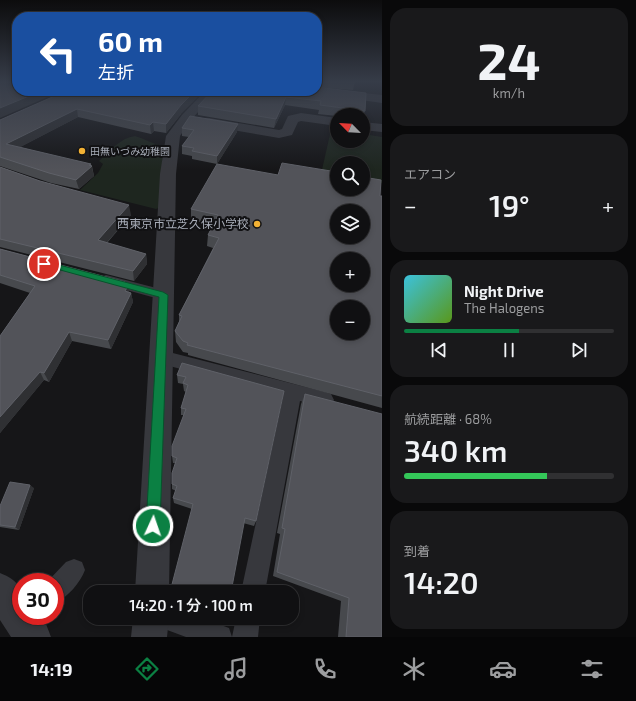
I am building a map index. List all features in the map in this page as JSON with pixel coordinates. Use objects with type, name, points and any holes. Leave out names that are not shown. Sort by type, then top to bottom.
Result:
[{"type":"street","points":[[152,585],[153,526],[168,174],[173,136],[193,111]]},
{"type":"street","points":[[309,118],[311,111]]},
{"type":"street","points":[[186,118],[279,134],[287,132],[293,119],[309,118],[330,121]]},
{"type":"street","points":[[370,127],[382,128]]},
{"type":"street","points":[[0,590],[28,629]]},
{"type":"street","points":[[149,637],[150,625]]},
{"type":"lane","points":[[96,277],[163,295]]},
{"type":"lane","points":[[161,357],[337,404]]},
{"type":"lane","points":[[255,585],[292,392]]},
{"type":"lane","points":[[64,581],[74,570]]},
{"type":"lane","points":[[187,625],[220,637]]},
{"type":"lane","points":[[245,637],[247,625]]},
{"type":"shaded area","points":[[330,134],[330,148],[370,148],[370,135],[382,137],[382,183],[370,181],[370,156],[330,156],[330,175],[321,174]]},
{"type":"shaded area","points":[[135,136],[163,146],[161,207],[156,209],[80,190],[98,173],[103,164],[99,161],[111,149],[125,139]]},
{"type":"building","points":[[21,111],[73,111],[6,144],[91,164],[89,165],[92,166],[76,180],[0,157],[0,120]]},
{"type":"building","points":[[85,111],[176,111],[166,124],[153,122],[150,125]]},
{"type":"building","points":[[226,111],[280,111],[276,119]]},
{"type":"building","points":[[190,116],[238,124],[217,156],[192,151],[194,148],[182,146],[194,130],[182,128]]},
{"type":"building","name":"西東京市立芝久保小学校","points":[[282,163],[330,171],[330,196],[370,196],[370,178],[381,180],[382,396],[187,345],[188,343],[183,341],[175,331],[182,316],[179,315],[219,238],[208,235],[218,215],[191,209],[217,164],[278,175]]},
{"type":"building","points":[[0,167],[40,181],[129,205],[98,240],[146,254],[133,271],[0,239]]},
{"type":"building","points":[[0,249],[125,282],[123,285],[128,286],[125,291],[131,293],[108,340],[69,332],[44,373],[40,372],[0,417],[0,336],[35,286],[0,275]]},
{"type":"building","points":[[182,363],[284,391],[256,521],[245,518],[232,585],[172,585],[193,504],[173,498],[177,486],[172,484],[172,473],[177,458],[172,456],[172,446],[186,409],[181,408],[188,385],[183,383],[186,377],[177,375]]},
{"type":"building","points":[[305,394],[382,414],[382,637],[346,637],[349,598],[277,572],[285,529],[282,528]]},
{"type":"building","points":[[10,482],[30,485],[15,527],[0,525],[0,506]]},
{"type":"place","name":"田無いづみ幼稚園","points":[[82,151]]},
{"type":"place","name":"西東京市立芝久保小学校","points":[[257,224]]},
{"type":"route","points":[[44,264],[163,295],[153,526]]}]
